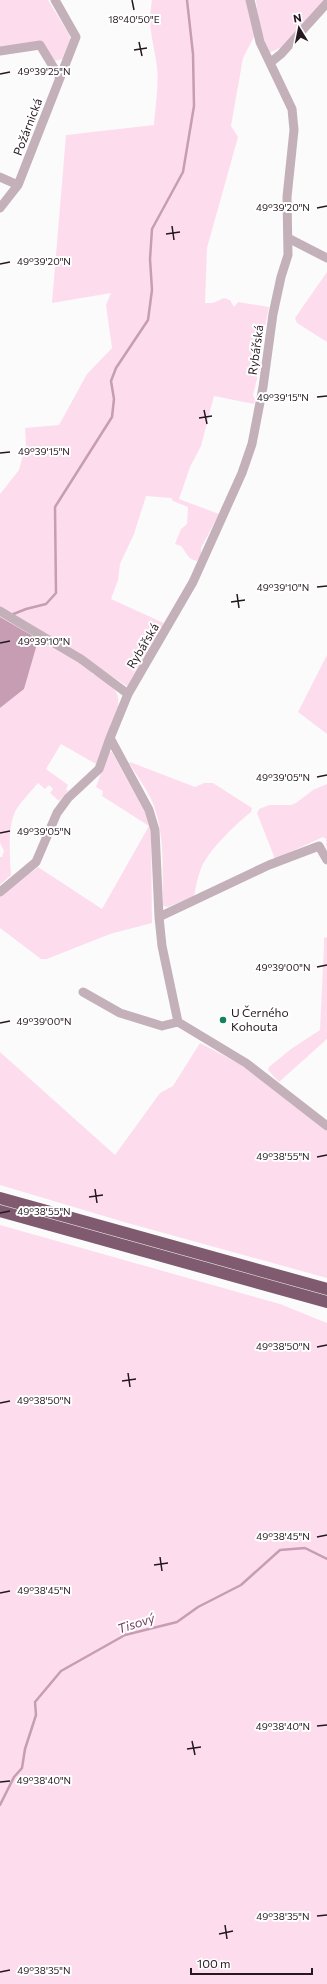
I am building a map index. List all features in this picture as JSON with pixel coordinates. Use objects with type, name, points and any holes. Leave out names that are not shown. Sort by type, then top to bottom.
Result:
[{"type":"highway","points":[[0,1198],[327,1289]]},
{"type":"highway","points":[[0,1211],[327,1302]]},
{"type":"street","name":"Požárnická","points":[[0,208],[18,185],[76,37],[56,0]]},
{"type":"street","name":"Rybářská","points":[[0,892],[36,862],[57,813],[68,798],[99,769],[128,694],[193,582],[242,473],[252,444],[263,387],[273,314],[281,277],[288,255],[287,197],[294,130],[292,109],[271,62],[260,42],[250,0]]},
{"type":"street","points":[[271,62],[281,54],[327,3]]},
{"type":"street","points":[[0,51],[40,45],[60,78]]},
{"type":"street","points":[[0,178],[18,185]]},
{"type":"street","points":[[288,238],[327,258]]},
{"type":"street","points":[[0,611],[30,627],[55,645],[81,659],[128,694]]},
{"type":"street","points":[[110,738],[149,810],[156,830],[158,916],[162,946],[178,1022]]},
{"type":"street","points":[[158,916],[269,865],[319,846],[327,860]]},
{"type":"street","points":[[83,992],[120,1014],[162,1026],[178,1022],[246,1063],[327,1126]]},
{"type":"shaded area","points":[[0,0],[48,0],[69,34],[71,41],[63,59],[54,61],[41,41],[0,47]]},
{"type":"shaded area","points":[[152,0],[246,0],[255,35],[243,58],[231,126],[238,137],[207,248],[205,303],[213,303],[224,298],[230,300],[234,307],[238,302],[269,307],[263,336],[260,367],[253,395],[255,399],[254,404],[214,396],[201,446],[190,467],[179,499],[219,514],[201,548],[201,555],[197,561],[191,559],[181,546],[175,544],[181,529],[187,524],[188,507],[173,501],[171,498],[146,496],[134,534],[120,564],[118,580],[111,599],[166,624],[128,687],[94,664],[92,674],[99,676],[110,684],[118,696],[118,707],[96,764],[61,744],[46,769],[68,785],[66,789],[68,791],[59,801],[50,793],[53,789],[49,785],[45,789],[38,783],[18,806],[13,817],[10,833],[11,875],[0,885],[0,857],[2,857],[4,851],[0,843],[0,708],[24,689],[33,636],[0,617],[0,494],[19,470],[26,444],[25,428],[59,425],[87,374],[112,348],[106,305],[111,293],[52,303],[66,135],[154,125],[157,75],[150,19]]},
{"type":"shaded area","points":[[256,0],[325,0],[282,47],[269,53],[259,25]]},
{"type":"shaded area","points":[[327,272],[327,342],[297,323],[295,318]]},
{"type":"shaded area","points":[[0,617],[33,636],[37,644],[24,689],[0,708]]},
{"type":"shaded area","points":[[327,655],[327,734],[298,712]]},
{"type":"shaded area","points":[[109,751],[112,752],[147,816],[151,828],[152,923],[110,934],[47,959],[41,959],[0,928],[0,895],[38,867],[102,909],[149,826],[102,796],[103,791],[96,787]]},
{"type":"shaded area","points":[[130,762],[195,787],[204,783],[213,783],[252,808],[251,812],[230,831],[209,855],[200,871],[194,896],[168,907],[163,906],[163,865],[159,823],[150,797],[129,763]]},
{"type":"shaded area","points":[[327,784],[327,851],[326,839],[323,837],[275,859],[257,813],[259,809],[269,805],[291,805],[313,790]]},
{"type":"shaded area","points":[[327,937],[327,1039],[279,1082],[268,1070],[269,1067],[291,1049],[320,1030],[324,938]]},
{"type":"shaded area","points":[[200,1043],[240,1064],[327,1131],[327,1278],[124,1222],[0,1185],[0,1052],[115,1155],[160,1093],[173,1086]]},
{"type":"shaded area","points":[[0,1225],[280,1304],[327,1323],[327,1984],[0,1984]]},
{"type":"waterway","points":[[11,615],[26,609],[46,604],[56,593],[55,507],[112,417],[114,399],[111,381],[116,368],[148,320],[152,290],[150,259],[152,229],[183,172],[194,106],[193,54],[187,0]]},
{"type":"waterway","name":"Tisový","points":[[0,1805],[14,1777],[22,1768],[25,1749],[36,1715],[35,1702],[61,1671],[125,1635],[177,1622],[198,1607],[241,1585],[280,1550],[305,1548],[327,1559]]},
{"type":"place","name":"U Černého Kohouta","points":[[223,1020]]}]
